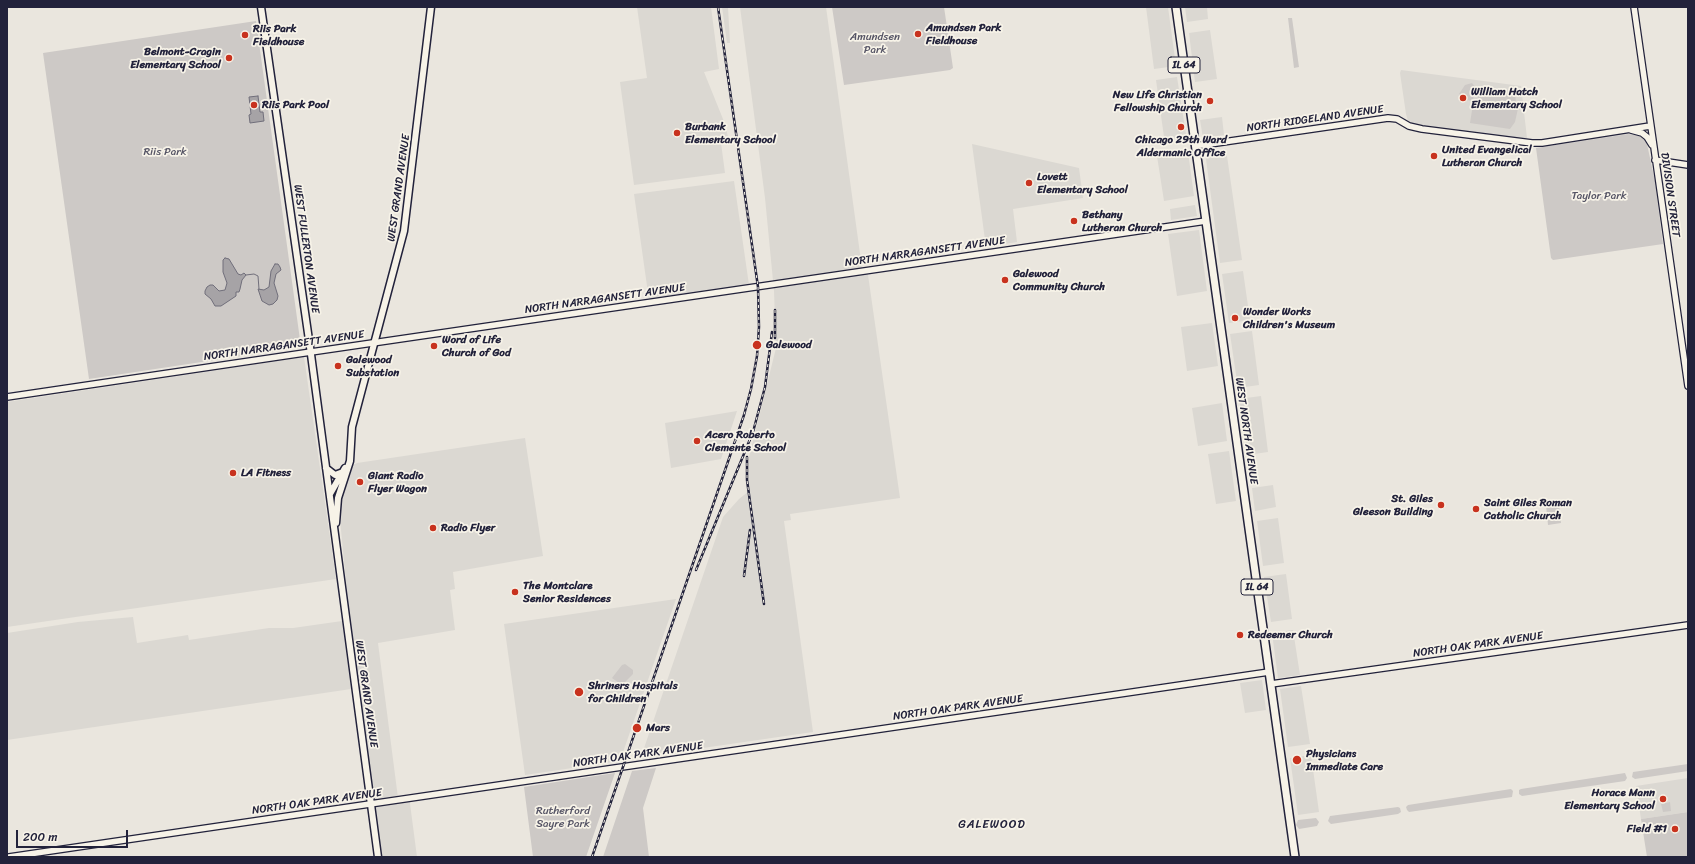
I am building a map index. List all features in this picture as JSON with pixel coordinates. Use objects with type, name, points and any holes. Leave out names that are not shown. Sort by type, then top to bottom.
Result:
[{"type":"main road","name":"WEST FULLERTON AVENUE","points":[[261,7],[330,494]]},
{"type":"main road","name":"WEST GRAND AVENUE","points":[[335,535],[338,498],[350,461],[352,427],[404,231],[431,7]]},
{"type":"main road","name":"WEST NORTH AVENUE","points":[[1176,7],[1295,857]]},
{"type":"main road","name":"WEST GRAND AVENUE","points":[[350,461],[330,494],[378,857]]},
{"type":"main road","points":[[326,468],[336,475],[343,472]]},
{"type":"street","name":"DIVISION STREET","points":[[1634,7],[1653,149],[1688,386]]},
{"type":"street","name":"NORTH RIDGELAND AVENUE","points":[[1195,145],[1204,145],[1388,118],[1397,119],[1409,126],[1422,129],[1532,143],[1542,143],[1650,126]]},
{"type":"street","points":[[1629,129],[1642,133],[1647,137],[1653,149]]},
{"type":"street","points":[[1655,160],[1688,165]]},
{"type":"street","name":"NORTH NARRAGANSETT AVENUE","points":[[7,398],[374,342],[1206,221]]},
{"type":"street","name":"NORTH OAK PARK AVENUE","points":[[1271,684],[1688,625]]},
{"type":"street","name":"NORTH OAK PARK AVENUE","points":[[9,857],[1269,672]]},
{"type":"shaded area","name":"Burbank Elementary School","points":[[637,7],[711,7],[719,69],[704,72],[725,124],[729,141],[721,143],[725,173],[634,185],[620,82],[647,78]]},
{"type":"shaded area","points":[[722,7],[728,7],[730,43],[727,43]]},
{"type":"shaded area","points":[[740,7],[826,7],[862,268],[867,268],[900,498],[790,514],[791,520],[784,521],[813,732],[641,757],[723,517],[739,499],[749,491],[747,465],[776,348],[774,291],[765,198]]},
{"type":"shaded area","points":[[1146,7],[1168,7],[1176,66],[1154,69]]},
{"type":"shaded area","points":[[1185,7],[1207,7],[1208,19],[1187,22]]},
{"type":"shaded area","points":[[1210,30],[1217,79],[1195,82],[1189,33]]},
{"type":"shaded area","name":"William Hatch Elementary School","points":[[1401,70],[1521,86],[1527,138],[1515,138],[1423,126],[1408,121],[1400,73]]},
{"type":"shaded area","points":[[1177,77],[1187,141],[1165,144],[1156,80]]},
{"type":"shaded area","name":"Riis Park Pool","points":[[258,96],[260,112],[263,112],[264,121],[250,123],[249,115],[251,114],[249,97]]},
{"type":"shaded area","points":[[1222,117],[1224,135],[1203,138],[1200,120]]},
{"type":"shaded area","name":"Lovett Elementary School","points":[[972,144],[1079,168],[1083,198],[1013,209],[1017,242],[986,247]]},
{"type":"shaded area","points":[[1226,149],[1242,260],[1220,263],[1205,152]]},
{"type":"shaded area","points":[[1188,152],[1194,196],[1164,201],[1157,156]]},
{"type":"shaded area","points":[[734,181],[749,285],[649,300],[634,194]]},
{"type":"shaded area","points":[[1195,205],[1197,216],[1171,220],[1170,209]]},
{"type":"shaded area","points":[[1199,230],[1207,291],[1177,296],[1168,234]]},
{"type":"shaded area","points":[[225,258],[229,259],[238,274],[241,275],[244,273],[246,275],[242,280],[239,292],[236,292],[236,296],[221,306],[215,306],[211,299],[205,294],[205,291],[210,285],[213,285],[219,291],[225,290],[227,283],[223,272],[223,260]]},
{"type":"shaded area","points":[[275,264],[278,264],[281,270],[276,274],[274,283],[278,296],[277,300],[273,304],[269,305],[262,301],[258,289],[264,290],[269,287],[271,271]]},
{"type":"shaded area","points":[[1243,271],[1250,320],[1229,323],[1222,274]]},
{"type":"shaded area","points":[[1212,323],[1218,366],[1187,371],[1181,327]]},
{"type":"shaded area","points":[[1252,331],[1259,385],[1238,388],[1230,334]]},
{"type":"shaded area","points":[[304,357],[336,579],[7,627],[7,402]]},
{"type":"shaded area","points":[[1261,396],[1268,452],[1247,455],[1239,399]]},
{"type":"shaded area","points":[[1222,403],[1227,441],[1198,446],[1192,408]]},
{"type":"shaded area","name":"Acero Roberto Clemente School","points":[[737,411],[721,459],[671,468],[665,423]]},
{"type":"shaded area","points":[[525,438],[543,556],[453,572],[455,589],[450,590],[455,630],[378,643],[398,798],[409,796],[417,857],[382,857],[346,582],[339,499],[353,465],[357,463]]},
{"type":"shaded area","points":[[1229,451],[1236,501],[1216,504],[1208,454]]},
{"type":"shaded area","points":[[1273,485],[1276,507],[1255,511],[1252,488]]},
{"type":"shaded area","points":[[1278,518],[1284,563],[1263,566],[1257,521]]},
{"type":"shaded area","points":[[1286,574],[1292,619],[1271,622],[1264,577]]},
{"type":"shaded area","name":"Shriners Hospitals for Children","points":[[676,599],[620,761],[525,775],[504,624]]},
{"type":"shaded area","points":[[133,617],[137,643],[188,635],[189,640],[269,628],[293,628],[342,621],[351,689],[7,740],[7,633],[78,622]]},
{"type":"shaded area","points":[[1293,630],[1300,675],[1278,678],[1272,633]]},
{"type":"shaded area","points":[[1262,680],[1266,710],[1245,713],[1240,683]]},
{"type":"shaded area","points":[[1301,686],[1310,744],[1288,747],[1280,689]]},
{"type":"shaded area","points":[[1311,755],[1319,812],[1298,815],[1290,758]]},
{"type":"shaded area","name":"Horace Mann Elementary School","points":[[1688,778],[1688,812],[1641,819],[1636,786]]},
{"type":"green space","name":"Amundsen Park","points":[[832,7],[944,7],[953,68],[950,70],[844,85]]},
{"type":"green space","points":[[1288,18],[1292,18],[1299,67],[1294,68]]},
{"type":"green space","name":"Riis Park","points":[[256,21],[301,347],[89,379],[43,53]]},
{"type":"green space","points":[[1472,83],[1475,87],[1473,101],[1467,100],[1459,94],[1465,85]]},
{"type":"green space","points":[[1479,90],[1500,92],[1500,90],[1515,91],[1516,104],[1519,104],[1515,122],[1510,129],[1470,123],[1473,104],[1492,106],[1477,103]]},
{"type":"green space","name":"Taylor Park","points":[[1628,134],[1639,135],[1644,138],[1647,144],[1655,181],[1663,244],[1553,260],[1551,258],[1536,148]]},
{"type":"green space","points":[[1559,503],[1561,523],[1548,525],[1546,505]]},
{"type":"green space","points":[[625,664],[633,670],[633,674],[622,685],[612,678],[622,665]]},
{"type":"green space","points":[[1688,764],[1688,771],[1635,779],[1632,777],[1633,772]]},
{"type":"green space","name":"Rutherford Sayre Park","points":[[656,768],[643,808],[649,857],[603,857],[632,771]]},
{"type":"green space","name":"Rutherford Sayre Park","points":[[615,773],[586,857],[533,857],[524,787]]},
{"type":"green space","points":[[1625,773],[1627,778],[1625,781],[1522,796],[1519,794],[1519,790],[1521,789]]},
{"type":"green space","points":[[1511,789],[1513,791],[1512,797],[1409,812],[1406,807],[1408,805]]},
{"type":"green space","points":[[1670,802],[1671,811],[1663,812],[1661,804]]},
{"type":"green space","points":[[1398,807],[1400,808],[1401,812],[1398,814],[1331,824],[1328,821],[1330,816]]},
{"type":"green space","points":[[1688,812],[1688,857],[1647,857],[1641,819]]},
{"type":"green space","points":[[1316,818],[1319,822],[1317,826],[1299,829],[1296,825],[1298,820]]},
{"type":"waterway","points":[[246,275],[254,274],[258,276],[259,289]]},
{"type":"railway","points":[[592,857],[744,415],[751,389],[757,356],[759,327],[758,287],[718,7]]},
{"type":"railway","points":[[775,310],[775,338]]},
{"type":"railway","points":[[696,570],[753,432],[765,387],[772,332]]},
{"type":"railway","points":[[747,457],[747,480],[764,604]]},
{"type":"railway","points":[[744,576],[750,530]]},
{"type":"place","name":"Amundsen Park Fieldhouse","points":[[918,34]]},
{"type":"place","name":"Riis Park Fieldhouse","points":[[245,35]]},
{"type":"place","name":"Belmont-Cragin Elementary School","points":[[229,58]]},
{"type":"place","name":"William Hatch Elementary School","points":[[1463,98]]},
{"type":"place","name":"New Life Christian Fellowship Church","points":[[1210,101]]},
{"type":"place","name":"Riis Park Pool","points":[[254,105]]},
{"type":"place","name":"Chicago 29th Ward Aldermanic Office","points":[[1181,127]]},
{"type":"place","name":"Burbank Elementary School","points":[[677,133]]},
{"type":"place","name":"United Evangelical Lutheran Church","points":[[1434,156]]},
{"type":"place","name":"Lovett Elementary School","points":[[1029,183]]},
{"type":"place","name":"Bethany Lutheran Church","points":[[1074,221]]},
{"type":"place","name":"Galewood Community Church","points":[[1005,280]]},
{"type":"place","name":"Wonder Works Children's Museum","points":[[1235,318]]},
{"type":"place","name":"Galewood","points":[[757,345]]},
{"type":"place","name":"Word of Life Church of God","points":[[434,346]]},
{"type":"place","name":"Galewood Substation","points":[[338,366]]},
{"type":"place","name":"Acero Roberto Clemente School","points":[[697,441]]},
{"type":"place","name":"LA Fitness","points":[[233,473]]},
{"type":"place","name":"Giant Radio Flyer Wagon","points":[[360,482]]},
{"type":"place","name":"St. Giles Gleeson Building","points":[[1441,505]]},
{"type":"place","name":"Saint Giles Roman Catholic Church","points":[[1476,509]]},
{"type":"place","name":"Radio Flyer","points":[[433,528]]},
{"type":"place","name":"The Montclare Senior Residences","points":[[515,592]]},
{"type":"place","name":"Redeemer Church","points":[[1240,635]]},
{"type":"place","name":"Shriners Hospitals for Children","points":[[579,692]]},
{"type":"place","name":"Mars","points":[[637,728]]},
{"type":"place","name":"Physicians Immediate Care","points":[[1297,760]]},
{"type":"place","name":"Horace Mann Elementary School","points":[[1663,799]]},
{"type":"place","name":"Field #1","points":[[1675,829]]},
{"type":"district","name":"GALEWOOD","points":[[992,825]]}]
